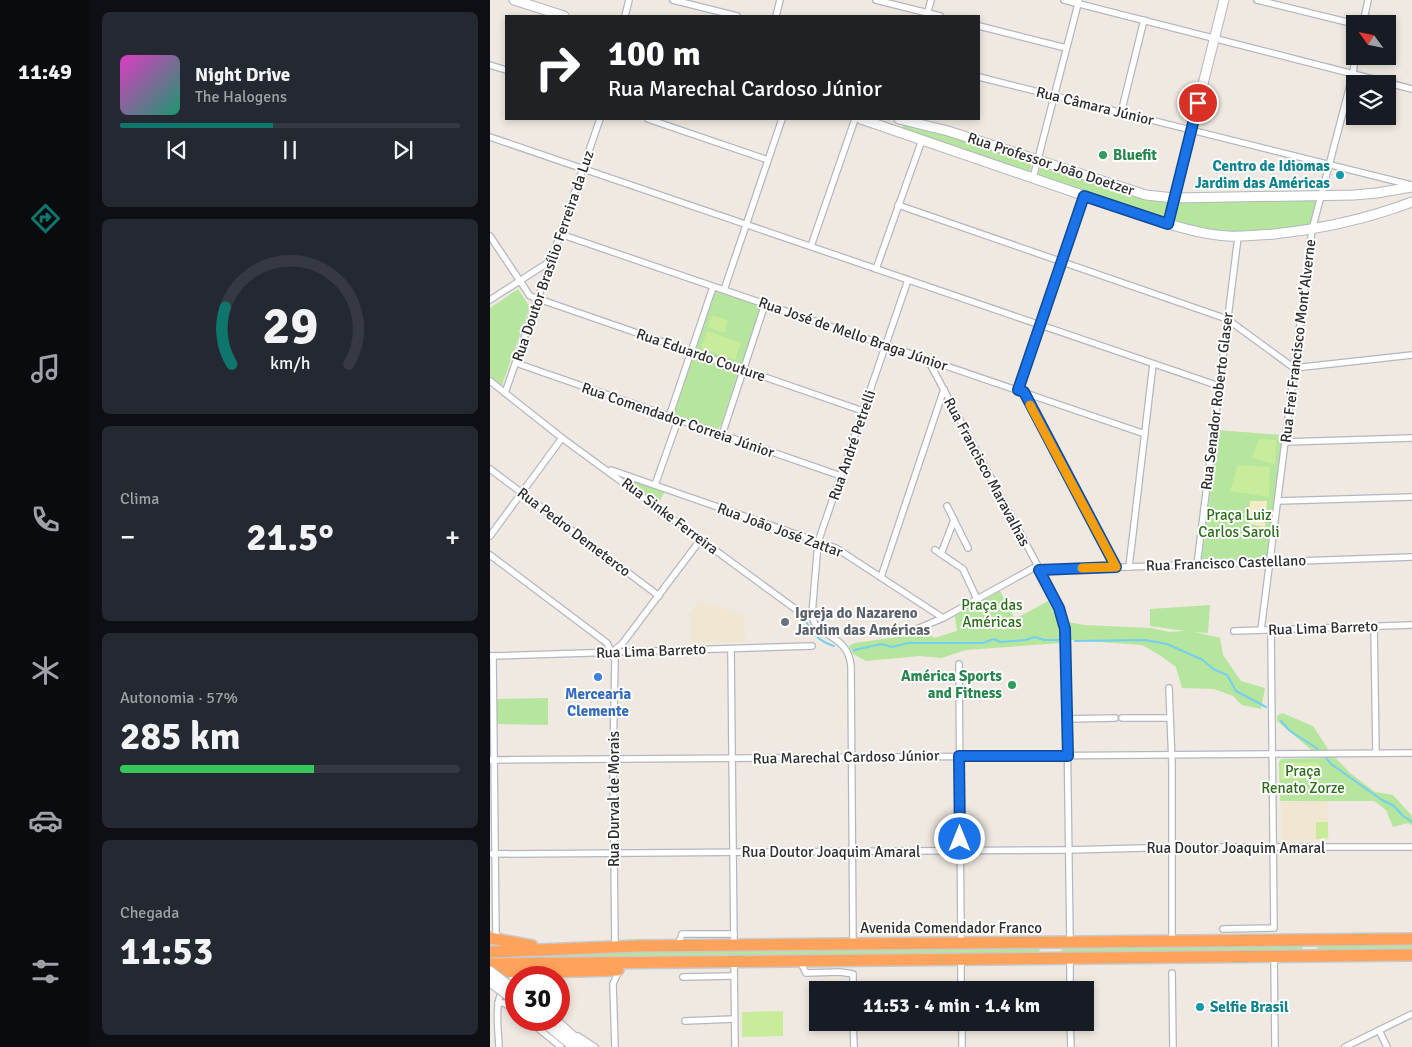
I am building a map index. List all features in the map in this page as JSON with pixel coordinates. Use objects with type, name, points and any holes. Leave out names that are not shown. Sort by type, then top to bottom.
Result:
[{"type":"highway","points":[[493,939],[556,950]]},
{"type":"highway","name":"Avenida Comendador Franco","points":[[490,952],[678,945],[734,939],[853,944],[1412,939]]},
{"type":"highway","points":[[1299,956],[1306,948],[1304,940]]},
{"type":"highway","points":[[1052,942],[1046,947],[1045,951],[1046,955],[1052,959]]},
{"type":"highway","name":"Avenida Comendador Franco","points":[[490,964],[1412,955]]},
{"type":"highway","points":[[570,971],[622,970],[714,962]]},
{"type":"highway","points":[[490,971],[505,971]]},
{"type":"main road","points":[[514,0],[561,15]]},
{"type":"main road","points":[[1168,224],[1224,0]]},
{"type":"main road","name":"Rua Professor João Doetzer","points":[[864,120],[1084,196],[1168,224],[1202,233],[1238,236],[1312,230],[1360,219],[1412,202]]},
{"type":"main road","name":"Rua Professor João Doetzer","points":[[904,120],[948,131],[1146,195],[1174,198],[1320,196],[1384,192],[1412,186]]},
{"type":"main road","points":[[490,971],[505,983]]},
{"type":"main road","points":[[490,982],[505,993]]},
{"type":"main road","points":[[554,1031],[574,1047]]},
{"type":"main road","points":[[568,1031],[585,1047]]},
{"type":"street","points":[[625,15],[629,0]]},
{"type":"street","points":[[673,0],[733,15]]},
{"type":"street","points":[[776,15],[780,0]]},
{"type":"street","points":[[876,0],[927,15],[931,0]]},
{"type":"street","points":[[1064,0],[1078,2],[1412,89]]},
{"type":"street","points":[[1257,0],[1346,22]]},
{"type":"street","points":[[1365,15],[1368,0]]},
{"type":"street","points":[[1034,178],[1078,2]]},
{"type":"street","points":[[1121,113],[1144,20]]},
{"type":"street","points":[[980,26],[1066,48]]},
{"type":"street","points":[[490,65],[505,70]]},
{"type":"street","name":"Rua Frei Francisco Mont'Alverne","points":[[1261,630],[1312,230],[1354,65]]},
{"type":"street","name":"Rua Câmara Júnior","points":[[980,77],[1412,186]]},
{"type":"street","name":"Rua Doutor Brasílio Ferreira da Luz","points":[[505,393],[600,120]]},
{"type":"street","points":[[651,120],[768,160]]},
{"type":"street","points":[[724,290],[782,120]]},
{"type":"street","points":[[811,246],[855,120]]},
{"type":"street","points":[[897,131],[900,120]]},
{"type":"street","points":[[490,136],[1219,386]]},
{"type":"street","points":[[876,269],[922,140]]},
{"type":"street","points":[[1384,192],[1386,186],[1385,179]]},
{"type":"street","points":[[1084,196],[1040,325],[1021,391],[1116,567]]},
{"type":"street","points":[[898,205],[1227,320],[1294,368],[1412,355]]},
{"type":"street","name":"Rua José de Mello Braga Júnior","points":[[560,234],[1145,434]]},
{"type":"street","points":[[490,236],[529,294],[538,299]]},
{"type":"street","name":"Rua Senador Roberto Glaser","points":[[1197,565],[1238,236]]},
{"type":"street","points":[[490,300],[552,260]]},
{"type":"street","name":"Rua André Petrelli","points":[[812,614],[818,542],[908,280]]},
{"type":"street","points":[[669,417],[713,287]]},
{"type":"street","name":"Rua Eduardo Couture","points":[[538,299],[863,411]]},
{"type":"street","points":[[722,435],[766,304]]},
{"type":"street","name":"Rua Francisco Maravalhas","points":[[928,360],[1059,608],[1064,622],[1066,641],[1070,942]]},
{"type":"street","name":"Rua Comendador Correia Júnior","points":[[516,363],[841,476]]},
{"type":"street","points":[[1129,567],[1153,364]]},
{"type":"street","name":"Rua Sinke Ferreira","points":[[490,381],[562,438],[794,608],[801,612],[812,614]]},
{"type":"street","points":[[881,577],[944,390]]},
{"type":"street","points":[[656,485],[678,420]]},
{"type":"street","points":[[490,536],[562,438]]},
{"type":"street","points":[[1285,442],[1412,438]]},
{"type":"street","name":"Rua João José Zattar","points":[[604,468],[843,551],[943,618]]},
{"type":"street","name":"Rua Pedro Demeterco","points":[[490,469],[659,596]]},
{"type":"street","points":[[1278,501],[1412,497]]},
{"type":"street","points":[[947,506],[968,548]]},
{"type":"street","points":[[941,554],[954,520]]},
{"type":"street","points":[[490,555],[607,644],[612,652],[622,644],[701,540]]},
{"type":"street","points":[[935,550],[964,570],[978,599]]},
{"type":"street","name":"Rua Francisco Castellano","points":[[917,629],[943,618],[1038,568],[1197,565],[1412,557]]},
{"type":"street","points":[[812,614],[813,621],[818,627],[846,648],[851,666],[853,944]]},
{"type":"street","name":"Rua Lima Barreto","points":[[1234,631],[1412,625]]},
{"type":"street","points":[[1374,626],[1376,753]]},
{"type":"street","points":[[1223,929],[1274,928],[1271,630]]},
{"type":"street","name":"Rua Lima Barreto","points":[[492,656],[812,646]]},
{"type":"street","points":[[678,945],[682,934],[734,939],[731,649]]},
{"type":"street","name":"Rua Durval de Morais","points":[[612,652],[615,660],[612,759],[615,946]]},
{"type":"street","points":[[492,656],[493,939]]},
{"type":"street","points":[[959,664],[961,943]]},
{"type":"street","points":[[1169,688],[1172,754],[1172,941]]},
{"type":"street","points":[[1067,719],[1115,718]]},
{"type":"street","points":[[1122,718],[1169,718]]},
{"type":"street","name":"Rua Marechal Cardoso Júnior","points":[[492,760],[1412,753]]},
{"type":"street","name":"Rua Doutor Joaquim Amaral","points":[[492,854],[1412,847]]},
{"type":"street","points":[[1274,957],[1275,1047]]},
{"type":"street","points":[[1070,958],[1070,981]]},
{"type":"street","points":[[961,960],[961,981]]},
{"type":"street","points":[[800,961],[806,972],[853,974],[853,981]]},
{"type":"street","points":[[734,962],[734,1047]]},
{"type":"street","points":[[616,1047],[613,984],[617,975],[622,970]]},
{"type":"street","points":[[597,971],[607,976],[613,984]]},
{"type":"street","points":[[1172,973],[1173,1047]]},
{"type":"street","points":[[683,977],[734,976]]},
{"type":"street","points":[[495,988],[498,1003],[499,1047]]},
{"type":"street","points":[[498,1003],[505,1004]]},
{"type":"street","points":[[1344,1047],[1412,1014]]},
{"type":"street","points":[[685,1021],[734,1019]]},
{"type":"street","points":[[570,1030],[595,1047]]},
{"type":"street","points":[[1379,1030],[1388,1047]]},
{"type":"street","points":[[541,1031],[561,1047]]},
{"type":"street","points":[[853,1031],[854,1047]]},
{"type":"street","points":[[962,1031],[962,1047]]},
{"type":"street","points":[[1070,1031],[1071,1047]]},
{"type":"street","points":[[610,1047],[615,1035]]},
{"type":"shaded area","points":[[700,601],[744,615],[745,642],[691,643],[691,616],[687,617]]},
{"type":"shaded area","points":[[1327,801],[1329,840],[1282,841],[1281,802]]},
{"type":"green space","points":[[904,123],[1032,161],[1030,172],[902,129]]},
{"type":"green space","points":[[1041,165],[1160,201],[1169,202],[1164,218],[1038,175]]},
{"type":"green space","points":[[1316,199],[1310,226],[1259,232],[1223,233],[1172,222],[1178,203]]},
{"type":"green space","points":[[518,289],[530,307],[502,385],[490,376],[490,308]]},
{"type":"green space","points":[[714,291],[761,306],[741,366],[695,350]]},
{"type":"green space","points":[[712,315],[728,321],[724,333],[708,327]]},
{"type":"green space","points":[[707,331],[741,343],[735,360],[701,348]]},
{"type":"green space","points":[[696,356],[736,370],[738,373],[721,425],[717,430],[674,415],[673,413],[691,359]]},
{"type":"green space","name":"Praça Luiz Carlos Saroli","points":[[1218,430],[1282,435],[1268,560],[1202,559]]},
{"type":"green space","points":[[1259,439],[1276,440],[1275,464],[1252,458]]},
{"type":"green space","points":[[1238,465],[1270,467],[1269,497],[1230,491]]},
{"type":"green space","points":[[630,480],[665,491],[658,505],[628,484]]},
{"type":"green space","name":"Praça das Américas","points":[[1000,591],[1015,619],[1048,601],[1054,612],[1061,643],[966,650],[941,658],[919,656],[866,661],[853,654],[849,646],[854,643],[905,636],[925,630],[934,638],[957,631],[955,616]]},
{"type":"green space","points":[[1210,605],[1208,633],[1195,632],[1220,638],[1223,655],[1241,681],[1265,688],[1261,709],[1242,705],[1233,696],[1214,689],[1182,688],[1176,667],[1142,645],[1071,640],[1068,622],[1084,625],[1151,628],[1169,632],[1185,631],[1150,626],[1150,609]]},
{"type":"green space","points":[[548,698],[548,725],[496,724],[496,699]]},
{"type":"green space","name":"Praça Renato Zorze","points":[[1282,713],[1313,726],[1330,752],[1350,773],[1375,792],[1393,795],[1412,816],[1412,826],[1408,823],[1393,827],[1386,810],[1374,801],[1280,801],[1279,762],[1281,759],[1321,758],[1277,721],[1277,716]]},
{"type":"green space","points":[[1319,762],[1319,779],[1281,779],[1281,763]]},
{"type":"green space","points":[[1316,822],[1328,822],[1328,838],[1316,839]]},
{"type":"green space","points":[[1412,943],[1412,952],[1316,952],[1317,944]]},
{"type":"green space","points":[[1302,944],[1303,950],[1301,952],[1060,953],[1063,948]]},
{"type":"green space","points":[[1042,946],[1039,955],[490,960],[490,956],[610,951]]},
{"type":"green space","points":[[783,1011],[783,1036],[742,1037],[742,1012]]},
{"type":"sand","points":[[1250,501],[1267,501],[1265,527],[1249,524]]},
{"type":"waterway","points":[[803,616],[815,635],[834,646]]},
{"type":"waterway","points":[[854,650],[881,644],[892,647],[908,643],[983,643],[994,639],[1000,642],[1025,640],[1035,637],[1044,640],[1060,640]]},
{"type":"waterway","points":[[1075,641],[1145,640],[1167,644],[1203,660],[1213,669],[1227,675],[1236,691],[1266,707]]},
{"type":"waterway","points":[[1281,721],[1290,731],[1318,749]]},
{"type":"waterway","points":[[1325,756],[1331,764],[1382,800],[1394,806],[1412,822]]},
{"type":"slow traffic","points":[[1030,405],[1116,567],[1082,568]]},
{"type":"place","name":"Bluefit","points":[[1103,155]]},
{"type":"place","name":"Centro de Idiomas Jardim das Américas","points":[[1340,175]]},
{"type":"place","name":"Igreja do Nazareno Jardim das Américas","points":[[785,622]]},
{"type":"place","name":"Mercearia Clemente","points":[[598,677]]},
{"type":"place","name":"América Sports and Fitness","points":[[1012,685]]},
{"type":"place","name":"Selfie Brasil","points":[[1200,1007]]},
{"type":"route","points":[[960,839],[959,756],[1068,756],[1065,629],[1056,600],[1039,570],[1116,567],[1024,392],[1018,390],[1084,196],[1168,224],[1198,103]]}]
